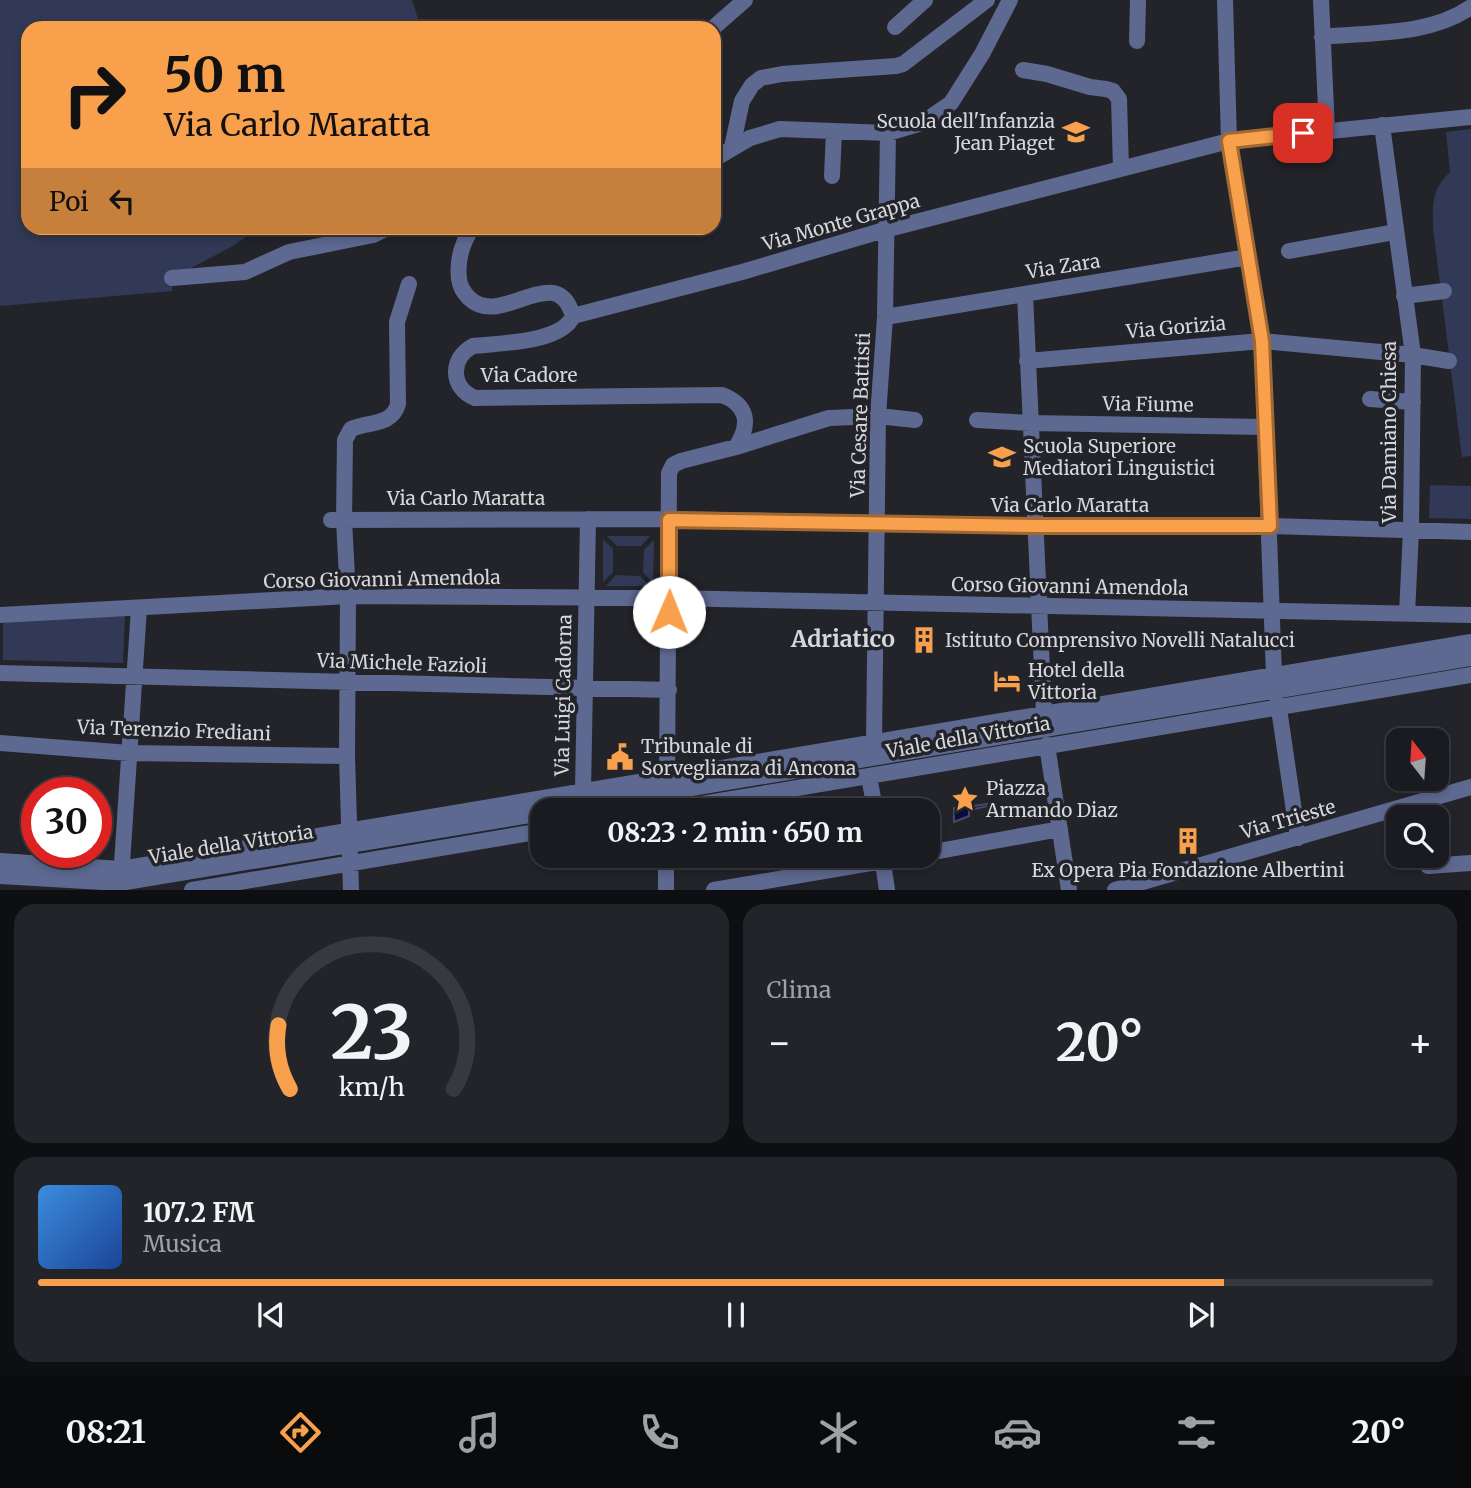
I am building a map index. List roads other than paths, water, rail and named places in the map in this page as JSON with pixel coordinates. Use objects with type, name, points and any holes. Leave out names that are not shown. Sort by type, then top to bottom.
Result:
[{"type":"street","points":[[721,21],[745,0]]},
{"type":"street","points":[[895,27],[925,0]]},
{"type":"street","points":[[732,147],[742,101],[752,85],[761,78],[903,64],[987,0]]},
{"type":"street","points":[[721,154],[758,135],[780,129],[888,133],[922,123],[951,103],[982,54],[1010,0]]},
{"type":"street","points":[[1137,41],[1138,0]]},
{"type":"street","points":[[1225,0],[1229,141],[1262,341],[1276,691],[1298,838]]},
{"type":"street","points":[[1321,0],[1327,130]]},
{"type":"street","points":[[1322,37],[1431,27],[1471,7]]},
{"type":"street","points":[[1023,70],[1106,89],[1116,95],[1119,99],[1121,168]]},
{"type":"street","name":"Via Monte Grappa","points":[[573,316],[742,272],[886,230],[1229,141],[1471,117]]},
{"type":"street","name":"Via Damiano Chiesa","points":[[1381,125],[1413,355],[1407,614]]},
{"type":"street","points":[[832,176],[834,131]]},
{"type":"street","name":"Via Cesare Battisti","points":[[874,742],[878,416],[885,317],[888,133]]},
{"type":"street","points":[[1289,251],[1395,232]]},
{"type":"street","points":[[172,278],[245,272],[289,252],[373,235]]},
{"type":"street","points":[[468,235],[458,267],[460,286],[471,300],[480,305],[496,307],[552,293],[565,299],[573,316]]},
{"type":"street","name":"Via Zara","points":[[885,317],[1248,257]]},
{"type":"street","points":[[351,890],[348,863],[348,596],[337,520],[345,440],[351,429],[385,421],[396,412],[397,322],[409,284]]},
{"type":"street","points":[[1404,296],[1444,291]]},
{"type":"street","points":[[1025,294],[1044,714]]},
{"type":"street","name":"Via Cadore","points":[[573,316],[565,328],[550,335],[473,346],[465,350],[456,365],[455,373],[461,388],[475,398],[722,395],[734,400],[744,413],[744,431],[736,447]]},
{"type":"street","name":"Via Gorizia","points":[[1027,361],[1262,341],[1413,355],[1449,361]]},
{"type":"street","points":[[1370,399],[1413,402]]},
{"type":"street","points":[[667,785],[669,473],[673,465],[829,418],[878,416],[915,420]]},
{"type":"street","name":"Via Fiume","points":[[977,420],[1031,424],[1265,427]]},
{"type":"street","name":"Via Carlo Maratta","points":[[337,520],[588,519],[1035,526],[1270,526],[1471,531]]},
{"type":"street","name":"Via Luigi Cadorna","points":[[583,791],[588,519]]},
{"type":"street","name":"Corso Giovanni Amendola","points":[[0,615],[348,596],[669,598],[1471,615]]},
{"type":"street","points":[[120,881],[139,608]]},
{"type":"street","name":"Viale della Vittoria","points":[[738,798],[1047,745],[1471,642]]},
{"type":"street","name":"Viale della Vittoria","points":[[120,881],[583,791],[667,785],[1276,691],[1471,658]]},
{"type":"street","name":"Via Michele Fazioli","points":[[0,673],[669,690]]},
{"type":"street","name":"Viale della Vittoria","points":[[611,798],[874,742],[1044,714],[1471,675]]},
{"type":"street","name":"Via Terenzio Frediani","points":[[0,743],[129,753],[347,756]]},
{"type":"street","points":[[1047,745],[1069,890]]},
{"type":"street","points":[[869,776],[873,798]]},
{"type":"street","name":"Viale della Vittoria","points":[[666,798],[667,785]]},
{"type":"street","name":"Via Trieste","points":[[1427,805],[1471,787]]},
{"type":"street","name":"Viale della Vittoria","points":[[348,838],[530,815]]},
{"type":"street","name":"Via Trieste","points":[[1115,890],[1298,838],[1386,817]]},
{"type":"street","points":[[940,851],[1060,829]]},
{"type":"street","name":"Viale della Vittoria","points":[[192,890],[270,883],[348,863],[530,833]]},
{"type":"street","points":[[1449,864],[1471,863]]},
{"type":"street","points":[[2,866],[120,881]]},
{"type":"street","points":[[2,866],[84,867],[120,881]]},
{"type":"street","points":[[666,868],[666,890]]},
{"type":"street","points":[[714,890],[830,868]]},
{"type":"street","points":[[884,868],[887,890]]},
{"type":"place","name":"Scuola dell'Infanzia Jean Piaget","points":[[1076,132]]},
{"type":"place","name":"Scuola Superiore Mediatori Linguistici","points":[[1002,457]]},
{"type":"place","name":"Istituto Comprensivo Novelli Natalucci","points":[[924,640]]},
{"type":"place","name":"Hotel della Vittoria","points":[[1007,681]]},
{"type":"place","name":"Tribunale di Sorveglianza di Ancona","points":[[620,757]]},
{"type":"place","name":"Piazza Armando Diaz","points":[[965,799]]},
{"type":"place","name":"Ex Opera Pia Fondazione Albertini","points":[[1188,841]]},
{"type":"district","name":"Adriatico","points":[[843,639]]}]
